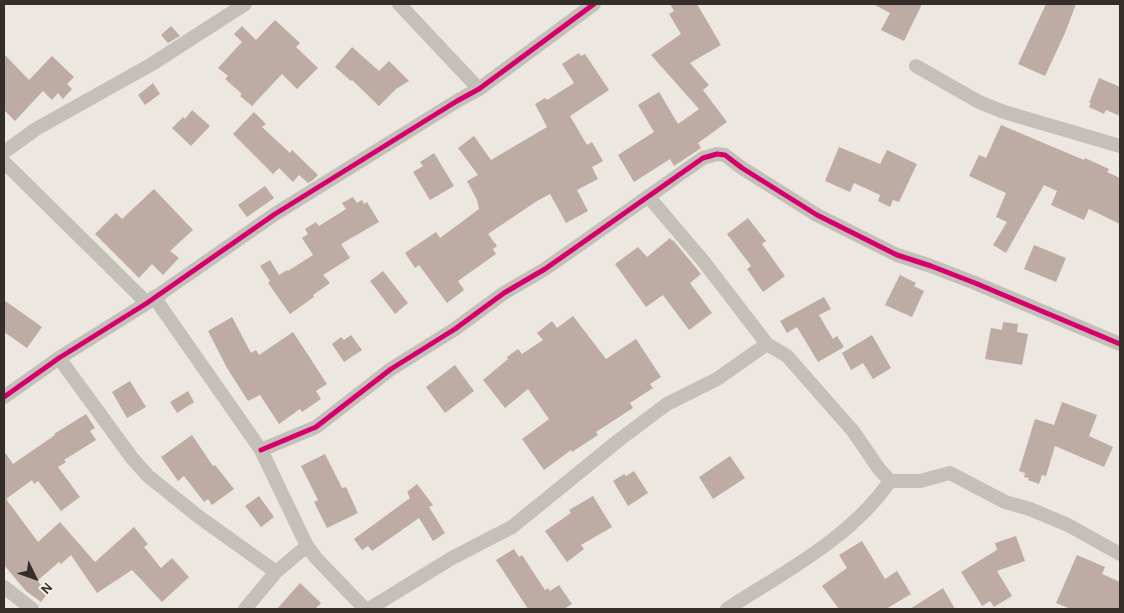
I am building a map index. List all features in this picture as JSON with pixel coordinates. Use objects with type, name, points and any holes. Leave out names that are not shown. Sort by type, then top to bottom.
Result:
[{"type":"street","points":[[4,152],[36,129],[152,64],[245,4]]},
{"type":"street","points":[[399,4],[479,89]]},
{"type":"street","points":[[4,397],[59,358],[150,300],[275,214],[479,89],[594,4]]},
{"type":"street","points":[[916,66],[979,102],[1004,112],[1120,146]]},
{"type":"street","points":[[261,450],[316,427],[391,369],[455,330],[504,293],[545,269],[703,158],[717,154],[725,155],[817,216],[897,255],[975,282],[1120,344]]},
{"type":"street","points":[[4,162],[150,300],[261,450],[307,546],[316,558],[367,609],[452,558],[512,527],[619,440],[667,404],[717,379],[767,344]]},
{"type":"street","points":[[648,196],[704,262],[767,344],[787,356],[853,431],[878,469],[890,481],[920,481],[950,473],[1005,502],[1030,509],[1068,525],[1120,554]]},
{"type":"street","points":[[59,358],[132,458],[148,476],[199,517],[276,572]]},
{"type":"street","points":[[727,609],[799,563],[850,527],[881,495],[890,481]]},
{"type":"street","points":[[245,609],[276,572],[307,546]]},
{"type":"street","points":[[4,587],[32,609]]},
{"type":"building","points":[[670,4],[697,4],[721,45],[690,63],[709,85],[703,90],[727,122],[698,143],[701,148],[674,166],[670,159],[634,182],[618,155],[654,132],[638,105],[659,92],[678,124],[699,109],[651,55],[681,34],[669,14],[674,11]]},
{"type":"building","points":[[873,4],[922,4],[904,41],[881,30],[890,13]]},
{"type":"building","points":[[1046,4],[1076,4],[1045,76],[1018,64]]},
{"type":"building","points":[[275,20],[300,43],[296,47],[318,68],[297,89],[282,74],[252,106],[240,96],[242,94],[225,79],[228,76],[218,68],[242,42],[234,34],[242,26],[256,40]]},
{"type":"building","points":[[171,26],[180,36],[168,43],[161,35]]},
{"type":"building","points":[[352,47],[379,71],[389,61],[409,81],[396,89],[379,106],[352,80],[335,67]]},
{"type":"building","points":[[579,53],[581,56],[585,54],[609,90],[570,116],[587,145],[592,142],[603,161],[592,167],[598,179],[577,190],[588,211],[566,223],[550,194],[537,201],[488,234],[497,246],[493,249],[496,254],[458,281],[464,290],[447,303],[419,265],[415,268],[405,253],[436,232],[440,238],[479,209],[477,200],[467,181],[478,175],[458,148],[474,136],[491,160],[547,127],[535,104],[545,98],[547,100],[574,83],[562,64]]},
{"type":"building","points":[[4,54],[29,80],[52,56],[74,77],[67,84],[72,89],[63,99],[58,93],[52,100],[43,91],[15,121],[4,110]]},
{"type":"building","points":[[1099,78],[1120,87],[1120,116],[1106,110],[1104,114],[1089,107]]},
{"type":"building","points":[[153,83],[160,94],[145,105],[138,95]]},
{"type":"building","points":[[192,110],[210,126],[191,146],[172,128],[183,117],[185,119]]},
{"type":"building","points":[[254,112],[266,124],[262,127],[290,153],[292,150],[318,175],[313,180],[308,183],[299,175],[293,182],[279,168],[273,174],[233,134]]},
{"type":"building","points":[[1001,125],[1084,160],[1085,158],[1109,169],[1107,172],[1120,178],[1120,224],[1089,209],[1084,220],[1051,205],[1057,191],[1044,185],[1006,253],[993,245],[1007,222],[996,217],[1006,193],[969,176],[979,155],[986,158]]},
{"type":"building","points":[[839,147],[880,164],[887,150],[917,164],[899,202],[893,200],[890,207],[878,201],[880,195],[854,183],[850,192],[825,181]]},
{"type":"building","points":[[434,153],[454,186],[430,200],[413,172],[423,166],[420,162]]},
{"type":"building","points":[[265,186],[274,198],[247,217],[238,205]]},
{"type":"building","points":[[154,189],[193,230],[170,251],[179,258],[163,275],[152,264],[139,278],[95,234],[116,213],[122,219]]},
{"type":"building","points":[[353,197],[357,203],[362,200],[364,204],[367,202],[379,222],[341,244],[350,258],[323,275],[330,283],[290,314],[268,283],[270,281],[260,266],[270,260],[279,275],[313,255],[302,238],[308,234],[305,229],[316,222],[319,226],[346,209],[342,203]]},
{"type":"building","points":[[748,218],[766,241],[762,244],[785,276],[763,292],[747,269],[751,266],[727,234]]},
{"type":"building","points":[[670,238],[701,274],[690,283],[712,313],[689,330],[663,295],[646,307],[615,264],[638,247],[647,257]]},
{"type":"building","points":[[1034,245],[1066,258],[1056,282],[1024,269]]},
{"type":"building","points":[[383,271],[408,303],[395,314],[370,281]]},
{"type":"building","points":[[900,275],[916,283],[914,286],[924,291],[912,317],[885,305]]},
{"type":"building","points":[[824,297],[831,309],[819,315],[833,339],[837,336],[844,347],[818,362],[797,327],[787,333],[780,321]]},
{"type":"building","points":[[4,300],[42,327],[27,348],[4,332]]},
{"type":"building","points":[[573,316],[606,359],[636,339],[661,377],[650,384],[653,388],[630,403],[633,408],[596,432],[598,435],[572,452],[571,450],[544,470],[522,439],[549,419],[528,389],[505,408],[483,380],[518,349],[522,354],[543,340],[537,333],[552,321],[557,328]]},
{"type":"building","points":[[232,317],[251,353],[256,350],[259,355],[293,332],[327,384],[316,391],[321,399],[302,412],[300,409],[279,424],[260,395],[248,401],[227,368],[208,331]]},
{"type":"building","points":[[1003,322],[1018,324],[1017,332],[1028,334],[1022,365],[985,359],[991,328],[1002,330]]},
{"type":"building","points":[[351,335],[362,350],[344,362],[332,344],[341,337],[344,340]]},
{"type":"building","points":[[872,335],[891,368],[873,379],[863,363],[851,370],[842,353]]},
{"type":"building","points":[[455,365],[474,391],[445,413],[426,387]]},
{"type":"building","points":[[130,381],[146,407],[127,418],[112,392]]},
{"type":"building","points":[[188,391],[194,402],[177,413],[170,402]]},
{"type":"building","points":[[1062,402],[1097,415],[1089,436],[1113,447],[1104,467],[1055,446],[1046,476],[1042,475],[1039,484],[1028,480],[1029,478],[1024,477],[1025,473],[1019,471],[1035,419],[1054,425]]},
{"type":"building","points":[[86,414],[95,428],[90,431],[96,440],[64,460],[66,462],[58,467],[80,497],[61,511],[38,481],[34,484],[32,480],[6,499],[38,542],[60,522],[95,562],[134,527],[148,544],[144,547],[161,568],[172,558],[189,577],[162,602],[132,570],[97,593],[71,555],[61,564],[59,562],[37,581],[49,592],[41,602],[26,591],[4,565],[4,451],[13,464],[54,434]]},
{"type":"building","points":[[192,435],[213,466],[215,465],[234,489],[212,505],[208,499],[204,502],[184,476],[178,481],[161,457]]},
{"type":"building","points":[[325,454],[342,488],[346,487],[358,513],[327,528],[314,502],[318,500],[301,466]]},
{"type":"building","points":[[730,456],[745,478],[713,499],[699,477]]},
{"type":"building","points":[[634,471],[648,493],[628,506],[613,481],[624,474],[626,476]]},
{"type":"building","points":[[417,484],[433,505],[429,507],[445,533],[433,541],[419,518],[372,551],[368,546],[362,550],[354,539],[410,498],[407,492]]},
{"type":"building","points":[[259,496],[274,517],[261,527],[245,506]]},
{"type":"building","points":[[593,496],[612,527],[581,545],[584,549],[567,562],[545,531],[571,513],[569,510]]},
{"type":"building","points":[[1016,536],[1025,561],[997,571],[1012,596],[994,607],[990,601],[982,606],[961,572],[997,550],[995,543]]},
{"type":"building","points":[[862,541],[885,579],[897,571],[911,594],[886,609],[839,609],[822,586],[847,568],[839,555]]},
{"type":"building","points":[[514,549],[519,557],[522,555],[545,590],[548,588],[550,591],[559,585],[572,604],[564,609],[528,609],[496,560]]},
{"type":"building","points":[[1077,555],[1105,567],[1102,574],[1120,582],[1120,609],[1071,609],[1056,603]]},
{"type":"building","points":[[300,583],[321,603],[315,609],[277,609]]},
{"type":"building","points":[[943,588],[955,609],[910,609]]},
{"type":"cycle path","points":[[4,397],[59,358],[147,303],[275,214],[479,89],[594,4]]},
{"type":"cycle path","points":[[261,450],[316,427],[391,369],[455,329],[504,293],[545,269],[703,158],[717,154],[725,155],[742,168],[817,215],[897,255],[975,283],[1120,344]]}]
